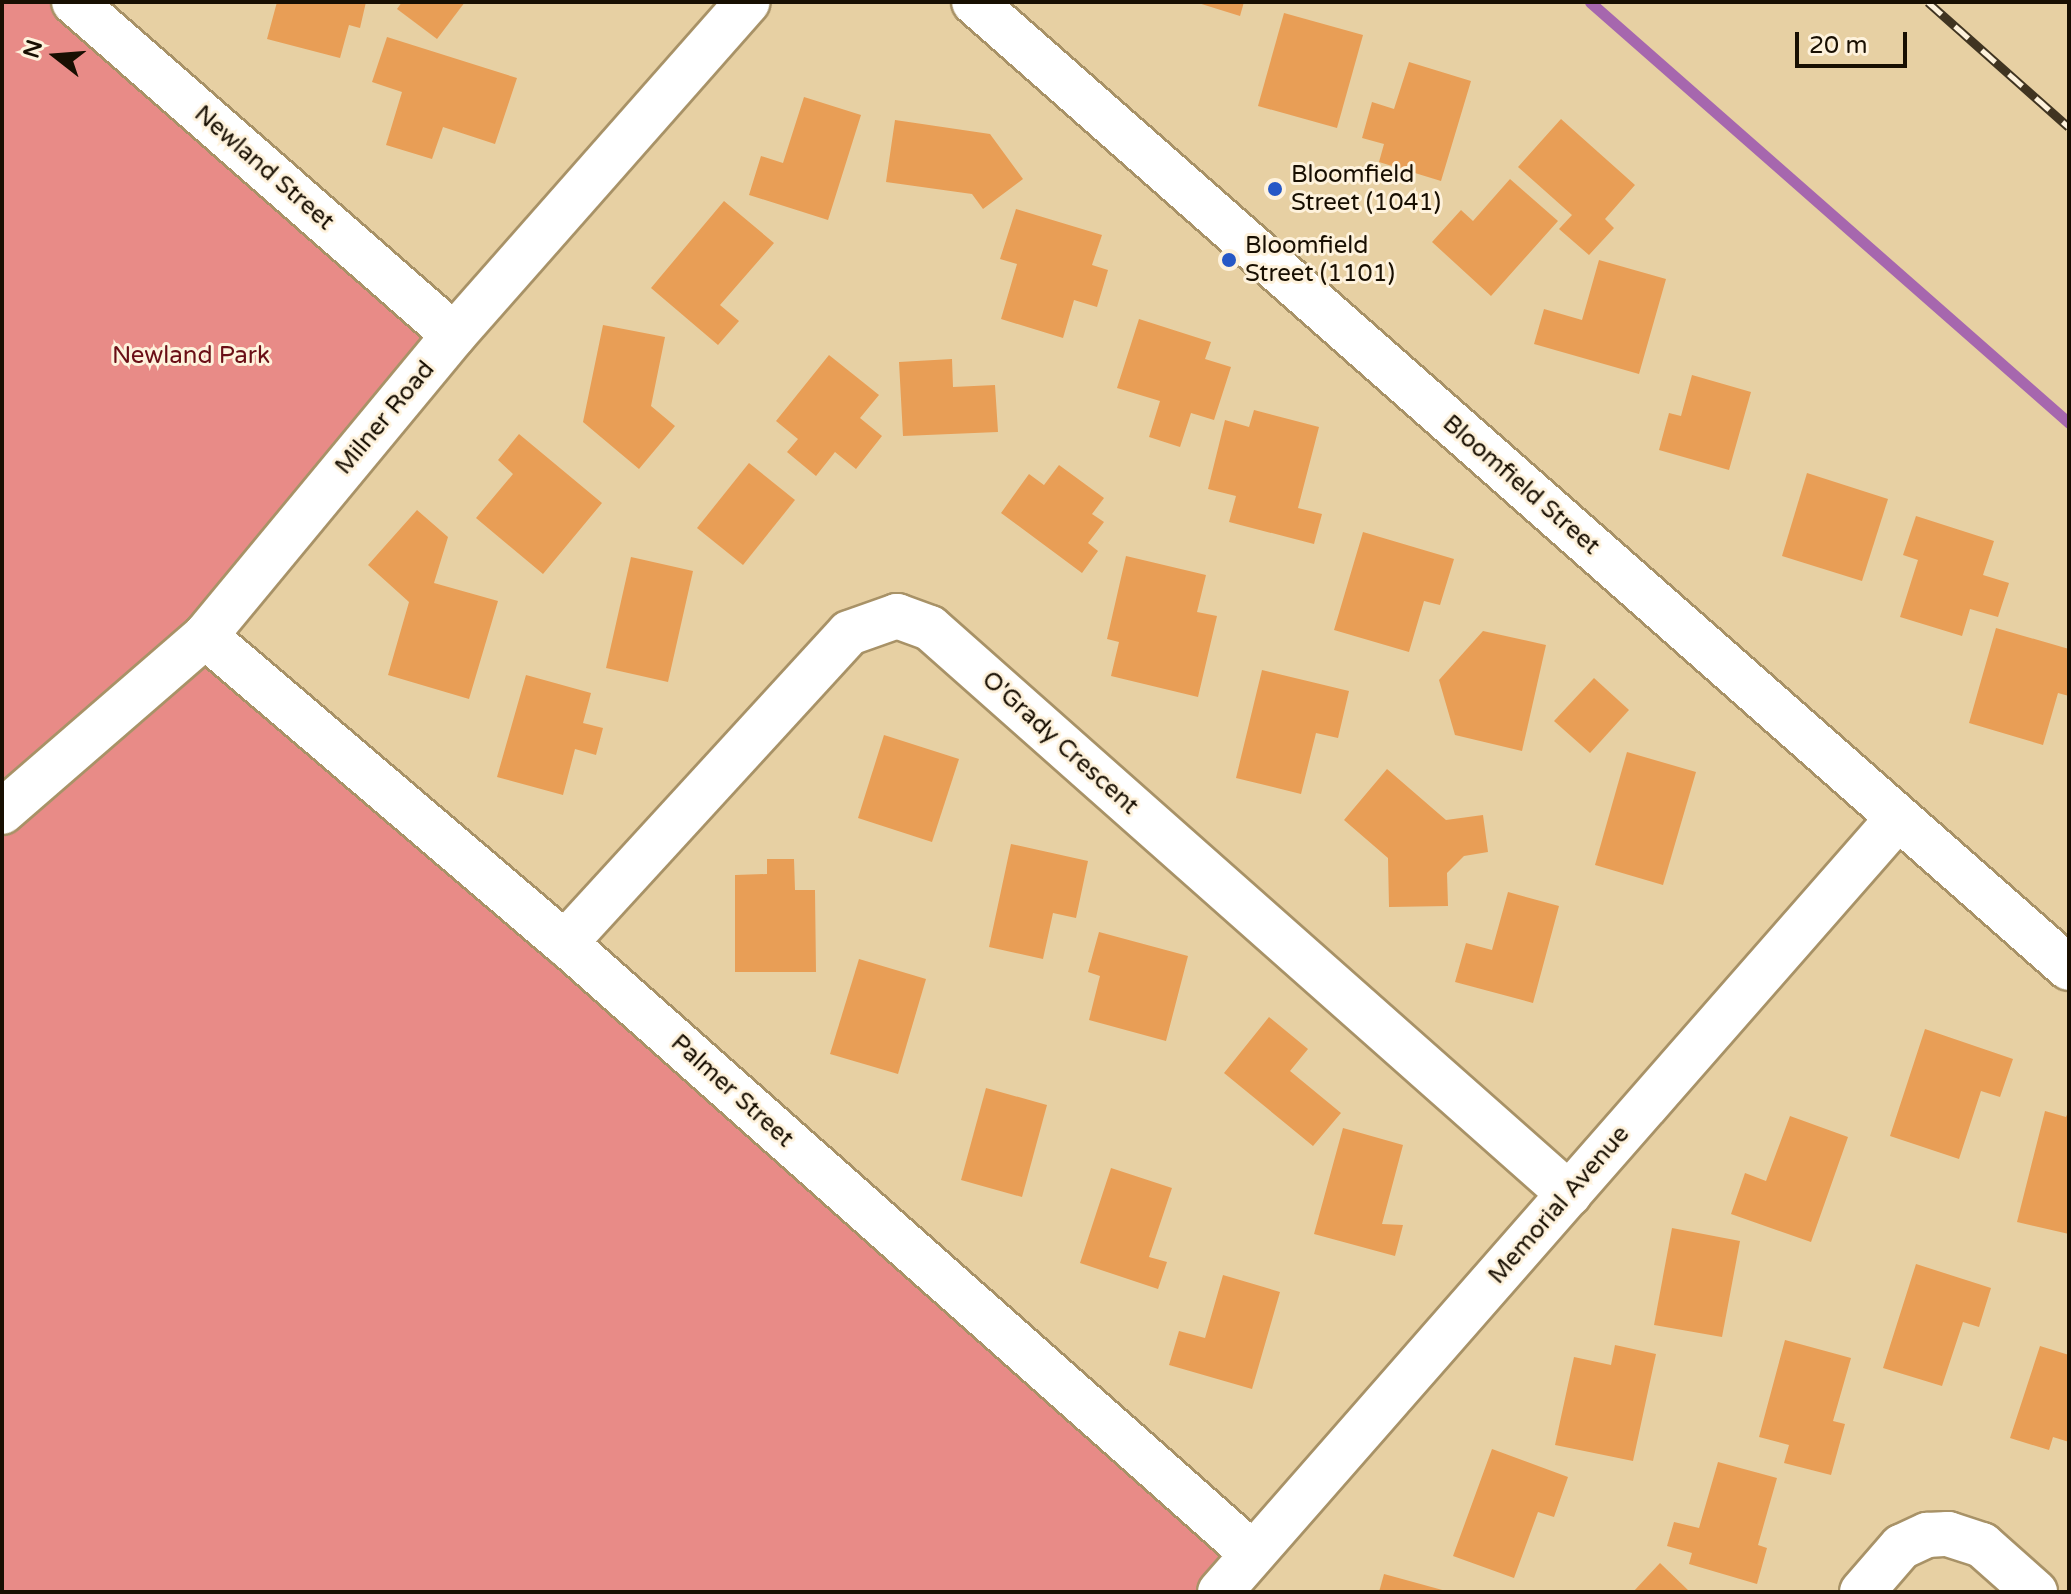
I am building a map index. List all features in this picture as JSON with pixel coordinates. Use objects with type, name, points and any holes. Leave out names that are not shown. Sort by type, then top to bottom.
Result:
[{"type":"street","name":"Newland Street","points":[[74,2],[454,335]]},
{"type":"street","name":"Milner Road","points":[[2,812],[205,636],[454,335],[748,2]]},
{"type":"street","name":"Bloomfield Street","points":[[974,2],[2069,968]]},
{"type":"street","name":"O'Grady Crescent","points":[[565,943],[849,633],[897,616],[930,628],[1569,1194]]},
{"type":"street","name":"Palmer Street","points":[[205,636],[565,943],[1253,1554]]},
{"type":"street","name":"Memorial Avenue","points":[[1220,1592],[1898,818]]},
{"type":"street","points":[[1862,1592],[1901,1547],[1927,1535],[1948,1534],[1982,1545],[2035,1592]]},
{"type":"green space","name":"Newland Park","points":[[2,2],[74,2],[454,335],[206,636],[1253,1554],[1220,1592],[2,1592]]},
{"type":"building","points":[[277,2],[366,2],[360,28],[349,25],[340,58],[267,39]]},
{"type":"building","points":[[402,2],[465,2],[437,39],[397,9]]},
{"type":"building","points":[[1195,2],[1244,2],[1240,16]]},
{"type":"building","points":[[1284,13],[1363,35],[1337,128],[1258,106]]},
{"type":"building","points":[[387,37],[517,78],[495,144],[443,127],[432,159],[386,145],[402,92],[372,82]]},
{"type":"building","points":[[1409,62],[1471,81],[1441,181],[1379,162],[1384,144],[1362,138],[1372,102],[1394,109]]},
{"type":"building","points":[[804,97],[861,115],[828,220],[749,195],[761,156],[783,163]]},
{"type":"building","points":[[1561,119],[1635,185],[1605,219],[1614,228],[1589,255],[1559,229],[1572,215],[1518,167]]},
{"type":"building","points":[[895,120],[990,134],[1023,179],[983,209],[972,194],[886,182]]},
{"type":"building","points":[[1510,179],[1558,221],[1491,296],[1432,242],[1461,210],[1473,221]]},
{"type":"building","points":[[724,201],[774,243],[720,305],[739,321],[718,345],[651,288]]},
{"type":"building","points":[[1016,209],[1102,235],[1092,265],[1108,270],[1097,307],[1074,300],[1063,338],[1001,319],[1017,264],[1000,259]]},
{"type":"building","points":[[1599,260],[1666,279],[1639,374],[1534,344],[1544,309],[1582,320]]},
{"type":"building","points":[[1139,319],[1211,342],[1205,359],[1231,367],[1214,420],[1191,413],[1180,447],[1149,437],[1160,401],[1117,388]]},
{"type":"building","points":[[603,325],[665,337],[651,406],[675,426],[639,469],[583,422]]},
{"type":"building","points":[[829,355],[879,395],[860,418],[882,436],[856,469],[835,452],[816,476],[787,452],[798,439],[776,421]]},
{"type":"building","points":[[952,359],[953,387],[995,385],[998,432],[903,436],[899,362]]},
{"type":"building","points":[[1692,375],[1751,392],[1729,470],[1659,450],[1669,413],[1681,416]]},
{"type":"building","points":[[1254,410],[1319,427],[1298,508],[1322,514],[1314,544],[1229,522],[1236,496],[1208,489],[1225,420],[1249,427]]},
{"type":"building","points":[[519,434],[602,503],[543,574],[476,518],[513,474],[498,460]]},
{"type":"building","points":[[749,463],[795,500],[743,565],[697,528]]},
{"type":"building","points":[[1059,465],[1104,498],[1092,514],[1104,522],[1088,543],[1098,551],[1082,573],[1001,513],[1029,474],[1044,485]]},
{"type":"building","points":[[1807,473],[1888,499],[1862,581],[1782,556]]},
{"type":"building","points":[[417,510],[448,537],[434,583],[498,601],[469,699],[388,675],[409,602],[368,565]]},
{"type":"building","points":[[1916,516],[1994,541],[1983,575],[2009,583],[1998,617],[1970,609],[1962,636],[1900,617],[1918,560],[1903,555]]},
{"type":"building","points":[[1363,532],[1454,559],[1440,605],[1424,601],[1409,652],[1334,630]]},
{"type":"building","points":[[1126,556],[1206,575],[1197,612],[1217,616],[1198,697],[1111,676],[1119,642],[1107,639]]},
{"type":"building","points":[[631,557],[693,571],[668,682],[606,668]]},
{"type":"building","points":[[1996,628],[2069,649],[2069,696],[2058,693],[2043,745],[1969,723]]},
{"type":"building","points":[[1483,631],[1546,645],[1522,751],[1455,735],[1439,680]]},
{"type":"building","points":[[1262,670],[1349,691],[1338,738],[1316,733],[1301,794],[1236,778]]},
{"type":"building","points":[[526,675],[591,693],[583,723],[603,728],[596,755],[575,749],[563,795],[497,777]]},
{"type":"building","points":[[1594,678],[1629,710],[1590,753],[1554,721]]},
{"type":"building","points":[[884,735],[959,759],[932,842],[858,818]]},
{"type":"building","points":[[1627,752],[1696,772],[1663,885],[1595,865]]},
{"type":"building","points":[[1387,769],[1446,820],[1483,815],[1488,852],[1464,856],[1447,873],[1448,906],[1389,907],[1388,858],[1344,820]]},
{"type":"building","points":[[1011,844],[1088,861],[1076,918],[1053,913],[1043,959],[989,947]]},
{"type":"building","points":[[767,859],[794,859],[795,890],[815,890],[816,972],[735,972],[735,875],[767,874]]},
{"type":"building","points":[[1508,892],[1559,906],[1533,1003],[1455,982],[1466,943],[1492,950]]},
{"type":"building","points":[[1099,932],[1188,956],[1166,1041],[1089,1020],[1100,976],[1088,972]]},
{"type":"building","points":[[859,959],[926,979],[898,1074],[830,1054]]},
{"type":"building","points":[[1269,1017],[1308,1049],[1290,1071],[1341,1113],[1313,1146],[1224,1073]]},
{"type":"building","points":[[1925,1029],[2013,1059],[2000,1097],[1981,1091],[1959,1159],[1890,1136]]},
{"type":"building","points":[[986,1088],[1047,1105],[1022,1197],[961,1180]]},
{"type":"building","points":[[2069,1110],[2069,1234],[2017,1222],[2045,1111],[2066,1117]]},
{"type":"building","points":[[1790,1116],[1848,1137],[1811,1242],[1731,1214],[1745,1173],[1766,1181]]},
{"type":"building","points":[[1343,1128],[1403,1145],[1382,1224],[1403,1225],[1395,1256],[1314,1234]]},
{"type":"building","points":[[1111,1168],[1172,1188],[1149,1257],[1167,1262],[1158,1289],[1080,1263]]},
{"type":"building","points":[[1672,1228],[1740,1241],[1722,1337],[1654,1325]]},
{"type":"building","points":[[1916,1264],[1991,1288],[1979,1327],[1963,1322],[1942,1386],[1883,1368]]},
{"type":"building","points":[[1223,1275],[1280,1292],[1252,1389],[1169,1365],[1179,1331],[1205,1338]]},
{"type":"building","points":[[1785,1340],[1851,1358],[1833,1421],[1845,1424],[1831,1475],[1784,1463],[1789,1445],[1759,1437]]},
{"type":"building","points":[[1615,1345],[1656,1354],[1633,1461],[1555,1445],[1574,1357],[1611,1365]]},
{"type":"building","points":[[2040,1346],[2069,1355],[2069,1442],[2053,1437],[2049,1450],[2010,1438]]},
{"type":"building","points":[[1492,1449],[1568,1477],[1554,1517],[1538,1512],[1514,1578],[1453,1556]]},
{"type":"building","points":[[1718,1462],[1777,1478],[1758,1545],[1767,1548],[1757,1584],[1689,1564],[1692,1553],[1667,1546],[1674,1522],[1699,1528]]},
{"type":"building","points":[[1660,1563],[1690,1592],[1633,1592]]},
{"type":"building","points":[[1384,1574],[1446,1591],[1446,1592],[1379,1592]]},
{"type":"waterway","points":[[1590,2],[2069,423]]},
{"type":"railway","points":[[1928,2],[2069,127]]},
{"type":"place","name":"Bloomfield Street (1041)","points":[[1275,189]]},
{"type":"place","name":"Bloomfield Street (1101)","points":[[1229,260]]}]
